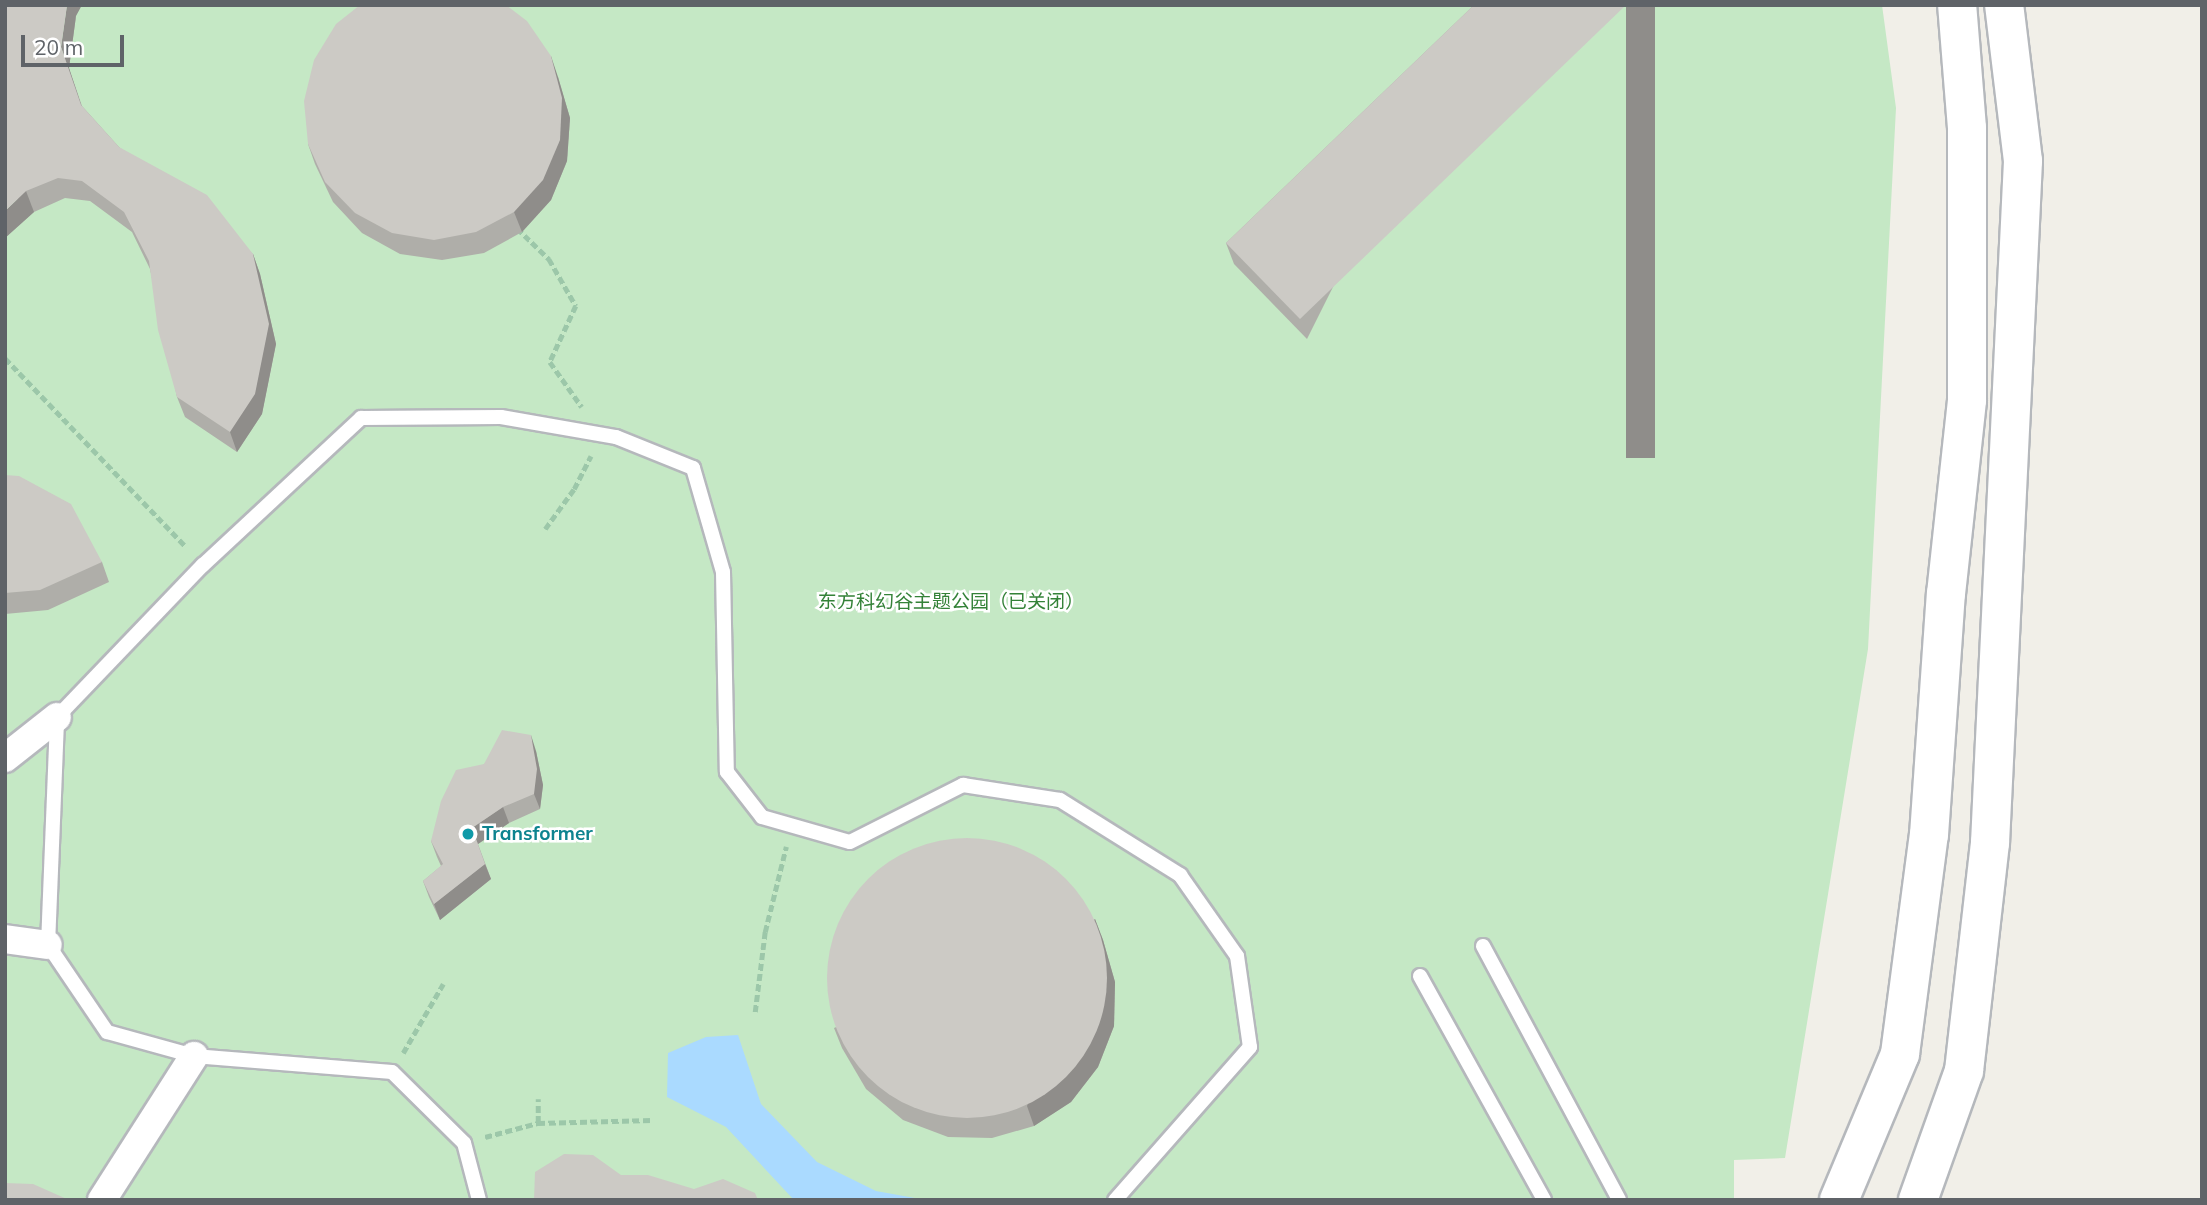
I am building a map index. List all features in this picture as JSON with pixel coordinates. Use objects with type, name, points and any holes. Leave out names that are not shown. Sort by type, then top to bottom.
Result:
[{"type":"street","points":[[1839,1200],[1900,1054],[1929,835],[1946,594],[1967,400],[1967,128],[1957,5]]},
{"type":"street","points":[[1918,1200],[1964,1071],[1990,843],[2023,161],[2004,5]]},
{"type":"street","points":[[5,758],[57,717]]},
{"type":"street","points":[[5,939],[48,945]]},
{"type":"street","points":[[102,1200],[194,1056]]},
{"type":"lane","points":[[480,1200],[464,1143],[392,1072],[194,1056],[107,1031],[48,945],[57,717],[203,565],[361,418],[501,418],[616,437],[693,468],[723,572],[727,772],[762,817],[850,842],[963,785],[1060,800],[1180,875],[1237,956],[1250,1047],[1115,1200]]},
{"type":"lane","points":[[1483,946],[1619,1200]]},
{"type":"lane","points":[[1420,976],[1544,1200]]},
{"type":"path","points":[[512,223],[549,259],[576,306],[550,362],[602,435],[574,489],[545,529]]},
{"type":"path","points":[[5,358],[203,565]]},
{"type":"path","points":[[755,1012],[765,932],[792,825]]},
{"type":"path","points":[[392,1072],[443,984]]},
{"type":"path","points":[[538,1099],[538,1123]]},
{"type":"path","points":[[464,1143],[538,1123],[652,1120]]},
{"type":"green space","name":"东方科幻谷主题公园（已关闭）","points":[[5,5],[1882,5],[1896,108],[1868,649],[1785,1158],[1734,1160],[1734,1200],[5,1200]]},
{"type":"water","points":[[738,1035],[761,1104],[817,1162],[876,1191],[926,1200],[794,1200],[726,1127],[667,1097],[668,1053],[706,1037]]},
{"type":"building","points":[[5,5],[67,5],[61,47],[81,105],[119,147],[207,195],[253,254],[269,324],[255,394],[230,432],[177,397],[158,330],[149,261],[124,212],[82,181],[58,178],[26,191],[5,211]]},
{"type":"building","points":[[360,5],[506,5],[527,21],[551,56],[562,98],[560,140],[543,180],[514,212],[476,232],[434,240],[392,233],[355,213],[325,182],[308,144],[304,101],[314,60],[336,24]]},
{"type":"building","points":[[1474,5],[1626,5],[1300,319],[1226,243]]},
{"type":"building","points":[[5,475],[19,476],[71,504],[102,562],[40,590],[5,593]]},
{"type":"building","name":"Transformer","points":[[502,730],[531,735],[537,769],[534,794],[503,807],[472,828],[485,864],[434,904],[423,881],[443,864],[431,841],[441,801],[456,770],[484,764]]},
{"type":"building","points":[[967,838],[994,841],[1021,849],[1045,862],[1066,879],[1083,900],[1096,924],[1104,951],[1107,978],[1104,1005],[1096,1032],[1083,1056],[1066,1077],[1045,1094],[1021,1107],[994,1115],[967,1118],[940,1115],[913,1107],[889,1094],[868,1077],[851,1056],[838,1032],[830,1005],[827,978],[830,951],[838,924],[851,900],[868,879],[889,862],[913,849],[940,841]]},
{"type":"building","points":[[564,1154],[593,1155],[621,1175],[648,1175],[694,1189],[723,1179],[755,1193],[758,1200],[534,1200],[535,1172]]},
{"type":"building","points":[[5,1183],[33,1184],[69,1200],[5,1200]]},
{"type":"place","name":"Transformer","points":[[468,834]]}]
